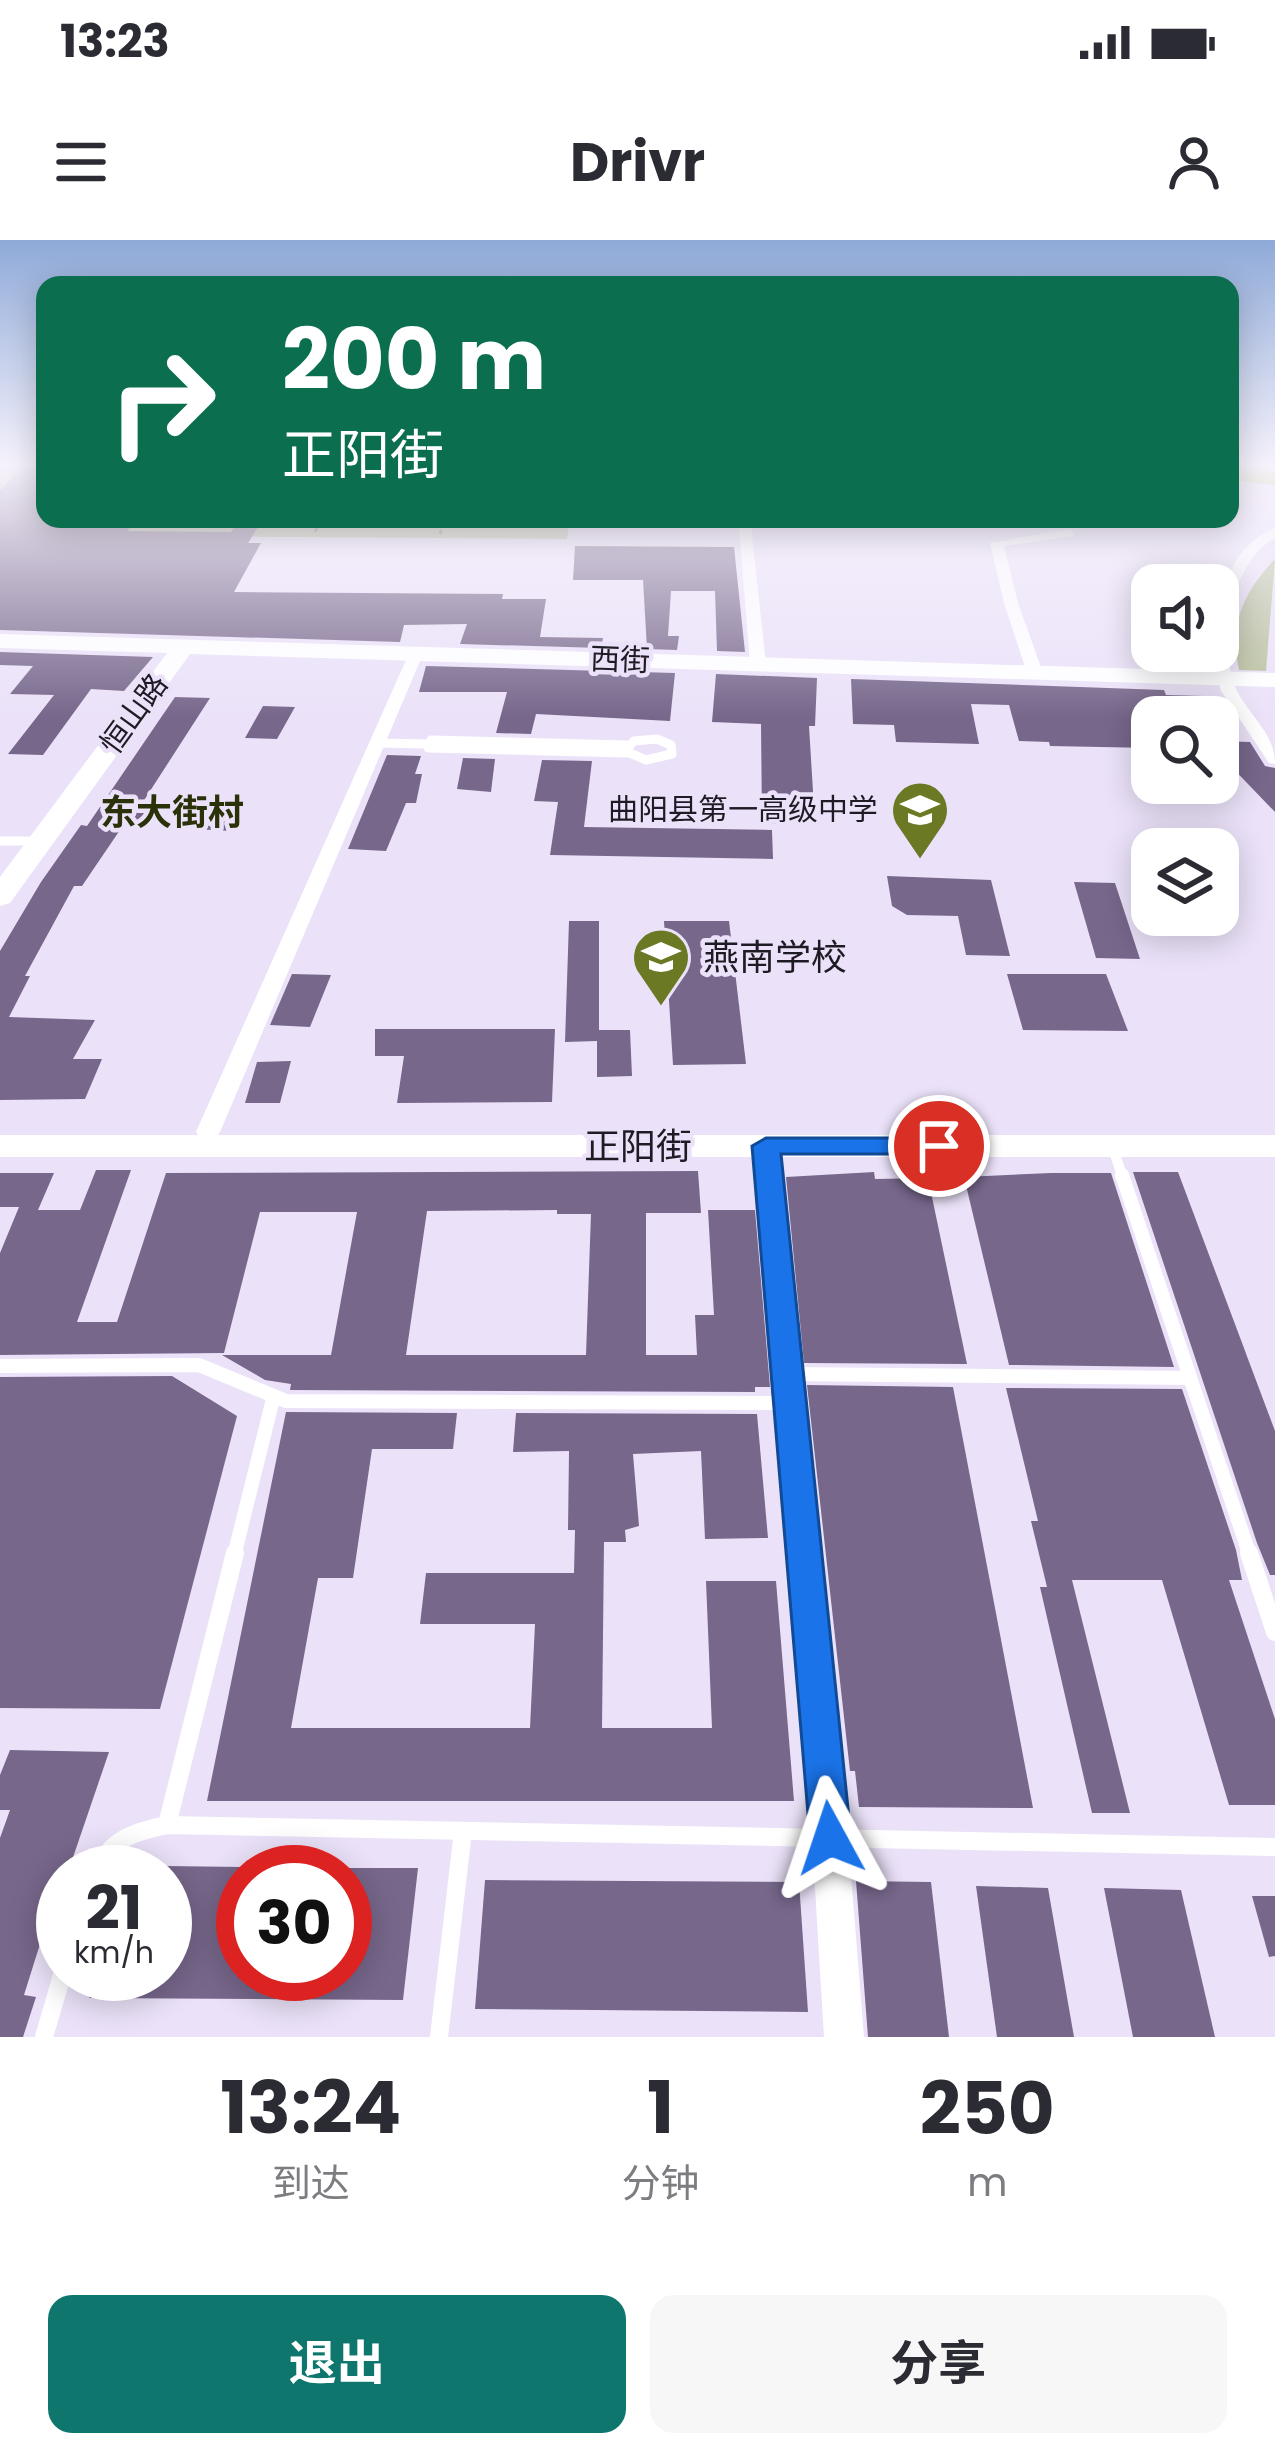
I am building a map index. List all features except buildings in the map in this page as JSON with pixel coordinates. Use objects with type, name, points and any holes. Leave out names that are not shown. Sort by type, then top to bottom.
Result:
[{"type":"street","points":[[748,550],[758,664]]},
{"type":"street","points":[[999,550],[1035,673]]},
{"type":"street","name":"西街","points":[[0,641],[1275,680]]},
{"type":"street","name":"恒山路","points":[[0,897],[183,647]]},
{"type":"street","points":[[208,1132],[416,654]]},
{"type":"street","points":[[1228,672],[1275,759]]},
{"type":"street","name":"正阳街","points":[[0,1132],[1275,1132]]},
{"type":"street","name":"正阳街","points":[[0,1146],[1275,1145]]},
{"type":"street","points":[[766,1146],[844,2037]]},
{"type":"lane","points":[[376,743],[430,744],[431,740],[627,749]]},
{"type":"lane","points":[[0,841],[41,841]]},
{"type":"lane","points":[[1112,1146],[1275,1632]]},
{"type":"lane","points":[[0,1366],[199,1365],[215,1368],[273,1399],[1190,1378]]},
{"type":"lane","points":[[167,1825],[273,1399]]},
{"type":"lane","points":[[109,1845],[123,1833],[167,1825],[1275,1847]]},
{"type":"lane","points":[[440,2037],[463,1831]]},
{"type":"lane","points":[[44,2037],[55,2001]]},
{"type":"green space","points":[[1275,559],[1266,671],[1239,670],[1239,619],[1254,584]]},
{"type":"place","name":"曲阳县第一高级中学","points":[[920,861]]},
{"type":"place","name":"燕南学校","points":[[661,1008]]},
{"type":"district","name":"东大街村","points":[[172,812]]},
{"type":"route","points":[[830,1838],[766,1146],[939,1146]]}]
